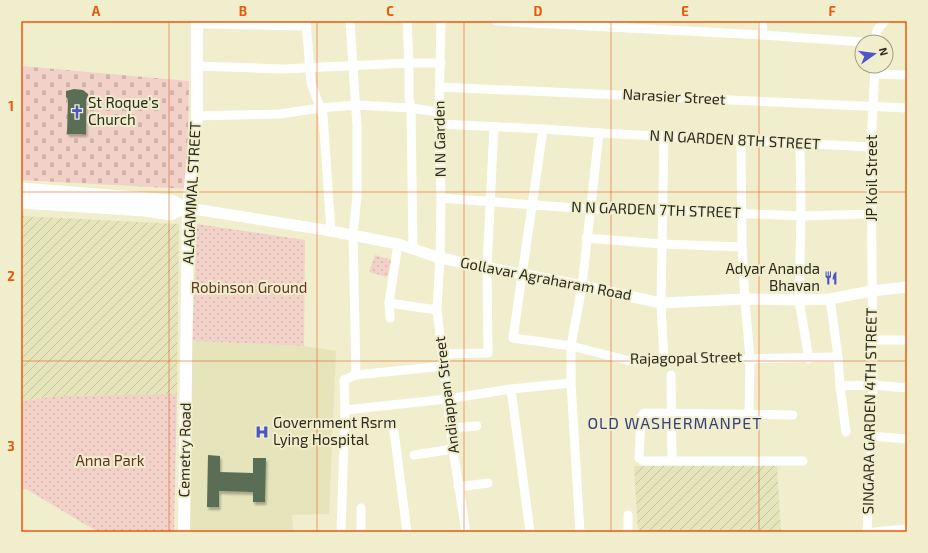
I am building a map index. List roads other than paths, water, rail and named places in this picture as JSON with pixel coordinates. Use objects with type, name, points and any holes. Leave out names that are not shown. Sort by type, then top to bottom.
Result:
[{"type":"main road","points":[[196,66],[197,23]]},
{"type":"main road","name":"ALAGAMMAL STREET","points":[[186,369],[188,208],[197,116],[196,66]]},
{"type":"main road","name":"Cemetry Road","points":[[184,532],[186,369]]},
{"type":"street","points":[[350,21],[356,106],[357,196],[353,235],[356,375]]},
{"type":"street","points":[[407,21],[409,97],[411,108],[413,248]]},
{"type":"street","name":"N N Garden","points":[[440,258],[441,21]]},
{"type":"street","points":[[496,21],[763,35],[854,41]]},
{"type":"street","points":[[762,21],[763,35]]},
{"type":"street","points":[[876,34],[877,30],[885,21]]},
{"type":"street","points":[[197,23],[307,24],[311,83],[323,115],[331,231]]},
{"type":"street","points":[[196,66],[282,69],[409,63],[441,63]]},
{"type":"street","points":[[894,73],[907,75]]},
{"type":"street","name":"JP Koil Street","points":[[872,291],[871,147],[875,74]]},
{"type":"street","name":"Narasier Street","points":[[440,87],[907,108]]},
{"type":"street","points":[[197,116],[280,114],[320,108],[356,106],[411,108],[440,112]]},
{"type":"street","name":"N N GARDEN 8TH STREET","points":[[440,124],[664,136],[741,142],[871,147]]},
{"type":"street","points":[[442,354],[488,353],[487,267],[494,126]]},
{"type":"street","points":[[522,274],[543,129]]},
{"type":"street","points":[[580,532],[571,383],[571,346],[582,286],[586,238],[599,133]]},
{"type":"street","points":[[664,136],[661,303],[664,360]]},
{"type":"street","points":[[741,142],[742,247],[750,358],[749,414]]},
{"type":"street","points":[[800,144],[801,216],[799,300],[809,359]]},
{"type":"street","points":[[21,187],[172,199],[188,208]]},
{"type":"street","name":"Gollavar Agraharam Road","points":[[21,194],[188,208],[331,231],[398,244],[440,258],[661,303],[745,299],[799,300],[830,298],[907,287]]},
{"type":"street","name":"N N GARDEN 7TH STREET","points":[[441,198],[491,200],[531,205],[590,209],[742,212],[801,216],[872,214]]},
{"type":"street","points":[[21,204],[137,212],[171,216],[188,208]]},
{"type":"street","points":[[586,238],[662,244],[742,247]]},
{"type":"street","points":[[390,318],[389,303],[398,244]]},
{"type":"street","name":"Andiappan Street","points":[[440,258],[437,310],[447,399],[452,428],[453,449],[466,532]]},
{"type":"street","name":"Rajagopal Street","points":[[522,274],[513,338],[571,346],[630,361],[750,358],[809,359],[838,357]]},
{"type":"street","name":"SINGARA GARDEN 4TH STREET","points":[[867,532],[873,385],[872,291]]},
{"type":"street","points":[[830,298],[846,432]]},
{"type":"street","points":[[389,303],[437,310]]},
{"type":"street","points":[[873,340],[907,340]]},
{"type":"street","points":[[341,532],[344,380],[356,375],[444,366]]},
{"type":"street","points":[[672,375],[672,460]]},
{"type":"street","points":[[344,410],[447,399],[511,389],[571,383]]},
{"type":"street","points":[[840,386],[873,385],[907,388]]},
{"type":"street","points":[[511,389],[530,532]]},
{"type":"street","points":[[793,415],[644,413],[642,415],[639,458],[643,461],[803,461]]},
{"type":"street","points":[[452,428],[477,426]]},
{"type":"street","points":[[394,431],[407,532]]},
{"type":"street","points":[[870,436],[907,439]]},
{"type":"street","points":[[414,455],[453,449]]},
{"type":"street","points":[[458,487],[488,483]]},
{"type":"street","points":[[361,508],[361,532]]},
{"type":"street","points":[[628,515],[628,532]]},
{"type":"street","points":[[874,532],[907,529]]},
{"type":"place","name":"St Roque's Church","points":[[77,112]]},
{"type":"place","name":"Adyar Ananda Bhavan","points":[[831,278]]},
{"type":"place","name":"Government Rsrm Lying Hospital","points":[[262,432]]},
{"type":"district","name":"OLD WASHERMANPET","points":[[675,423]]},
{"type":"park label","name":"Robinson Ground","points":[[249,288]]},
{"type":"park label","name":"Anna Park","points":[[110,461]]}]
